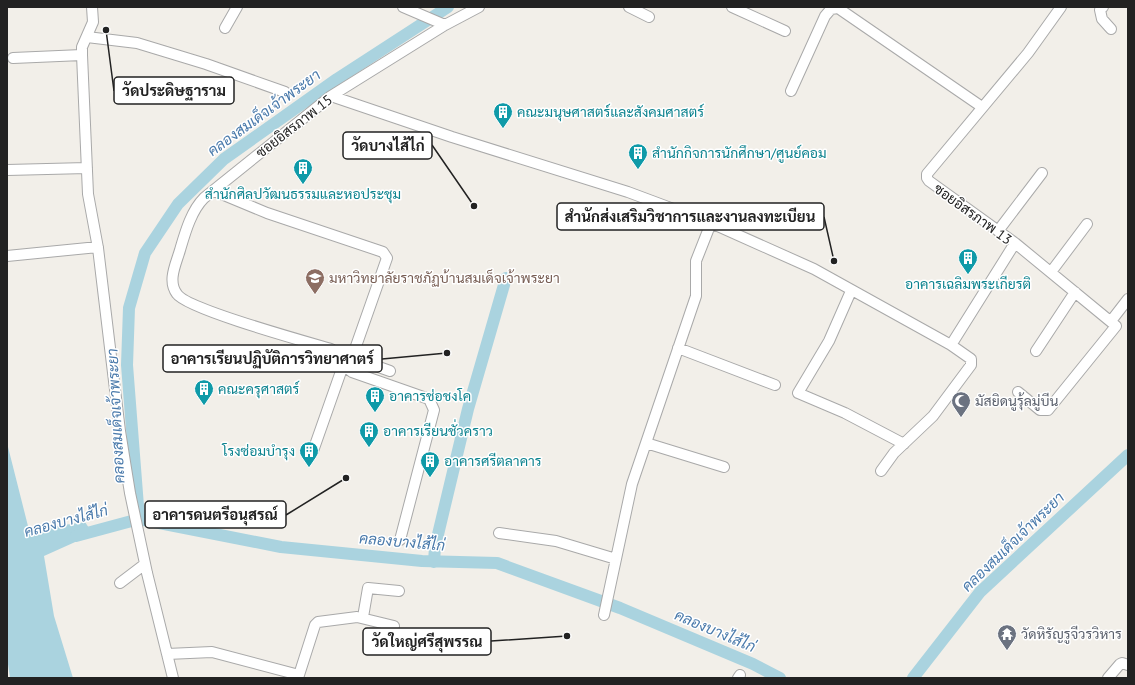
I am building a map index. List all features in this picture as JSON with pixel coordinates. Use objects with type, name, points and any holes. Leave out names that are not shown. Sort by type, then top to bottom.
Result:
[{"type":"street","points":[[92,7],[93,22],[82,46],[88,194],[98,247],[120,431],[134,512],[173,678]]},
{"type":"street","points":[[225,28],[237,7]]},
{"type":"street","points":[[403,7],[440,22]]},
{"type":"street","name":"ซอยอิสรภาพ 15","points":[[346,361],[331,349],[228,317],[183,301],[177,294],[172,280],[185,234],[199,203],[331,96],[440,22],[479,7]]},
{"type":"street","points":[[629,7],[649,17]]},
{"type":"street","points":[[732,7],[785,31]]},
{"type":"street","name":"ซอยอิสรภาพ 13","points":[[1061,7],[1028,53],[927,174],[927,178],[1051,272],[1113,324]]},
{"type":"street","points":[[1103,7],[1100,10],[1102,18],[1111,29]]},
{"type":"street","points":[[791,91],[825,16],[831,9],[838,8],[982,107]]},
{"type":"street","points":[[87,37],[137,43],[206,64],[285,92]]},
{"type":"street","points":[[13,58],[82,55]]},
{"type":"street","points":[[331,96],[452,138],[628,192],[711,223],[814,269],[851,291],[951,344],[971,359],[971,365],[933,416],[904,444],[881,471]]},
{"type":"street","points":[[7,170],[87,168]]},
{"type":"street","points":[[998,231],[1042,173]]},
{"type":"street","points":[[214,191],[268,213],[385,254],[387,258],[355,349],[346,361],[312,451]]},
{"type":"street","points":[[605,607],[632,484],[696,296],[696,261],[711,223]]},
{"type":"street","points":[[1051,272],[1086,224]]},
{"type":"street","points":[[951,344],[1015,244]]},
{"type":"street","points":[[7,256],[98,247]]},
{"type":"street","points":[[851,291],[829,341],[798,393],[845,413],[904,444]]},
{"type":"street","points":[[1036,351],[1075,292]]},
{"type":"street","points":[[1018,392],[1040,410],[1048,410],[1113,324],[1128,300]]},
{"type":"street","points":[[678,348],[775,385]]},
{"type":"street","points":[[346,361],[390,372]]},
{"type":"street","points":[[346,361],[352,372],[423,396],[432,403],[434,410],[400,540]]},
{"type":"street","points":[[646,443],[724,467]]},
{"type":"street","points":[[499,533],[556,541],[616,559]]},
{"type":"street","points":[[120,583],[145,564]]},
{"type":"street","points":[[363,617],[368,588],[399,591]]},
{"type":"street","points":[[167,654],[212,652],[299,677],[317,622],[349,617],[363,617],[394,626]]},
{"type":"street","points":[[1108,678],[1120,664],[1122,663],[1128,665]]},
{"type":"water","points":[[7,443],[29,530],[85,522],[93,534],[44,556],[54,616],[73,678],[10,678],[7,657]]},
{"type":"waterway","name":"คลองสมเด็จเจ้าพระยา","points":[[139,519],[127,365],[129,308],[145,253],[178,204],[224,159],[337,79],[448,7]]},
{"type":"waterway","points":[[434,562],[435,547],[468,409],[506,278]]},
{"type":"waterway","name":"คลองสมเด็จเจ้าพระยา","points":[[913,678],[980,592],[1128,455]]},
{"type":"waterway","name":"คลองบางไส้ไก่","points":[[76,536],[139,519],[281,547],[422,561],[497,563],[620,608],[753,664],[780,678]]},
{"type":"place","name":"วัดประดิษฐาราม","points":[[106,30]]},
{"type":"place","name":"คณะมนุษศาสตร์และสังคมศาสตร์","points":[[503,129]]},
{"type":"place","name":"สำนักกิจการนักศึกษา/ศูนย์คอม","points":[[638,170]]},
{"type":"place","name":"สำนักศิลปวัฒนธรรมและหอประชุม","points":[[303,185]]},
{"type":"place","name":"วัดบางไส้ไก่","points":[[474,206]]},
{"type":"place","name":"สำนักส่งเสริมวิชาการและงานลงทะเบียน","points":[[834,261]]},
{"type":"place","name":"อาคารเฉลิมพระเกียรติ","points":[[968,275]]},
{"type":"place","name":"มหาวิทยาลัยราชภัฏบ้านสมเด็จเจ้าพระยา","points":[[315,295]]},
{"type":"place","name":"อาคารเรียนปฏิบัติการวิทยาศาตร์","points":[[447,353]]},
{"type":"place","name":"คณะครุศาสตร์","points":[[204,406]]},
{"type":"place","name":"อาคารช่อชงโค","points":[[375,413]]},
{"type":"place","name":"มัสยิดนูรุ้ลมู่บีน","points":[[961,418]]},
{"type":"place","name":"อาคารเรียนชั่วคราว","points":[[369,448]]},
{"type":"place","name":"โรงซ่อมบำรุง","points":[[309,468]]},
{"type":"place","name":"อาคารดนตรีอนุสรณ์","points":[[346,478]]},
{"type":"place","name":"อาคารศรีตลาคาร","points":[[430,478]]},
{"type":"place","name":"วัดใหญ่ศรีสุพรรณ","points":[[567,636]]},
{"type":"place","name":"วัดหิรัญรูจีวรวิหาร","points":[[1007,651]]}]
